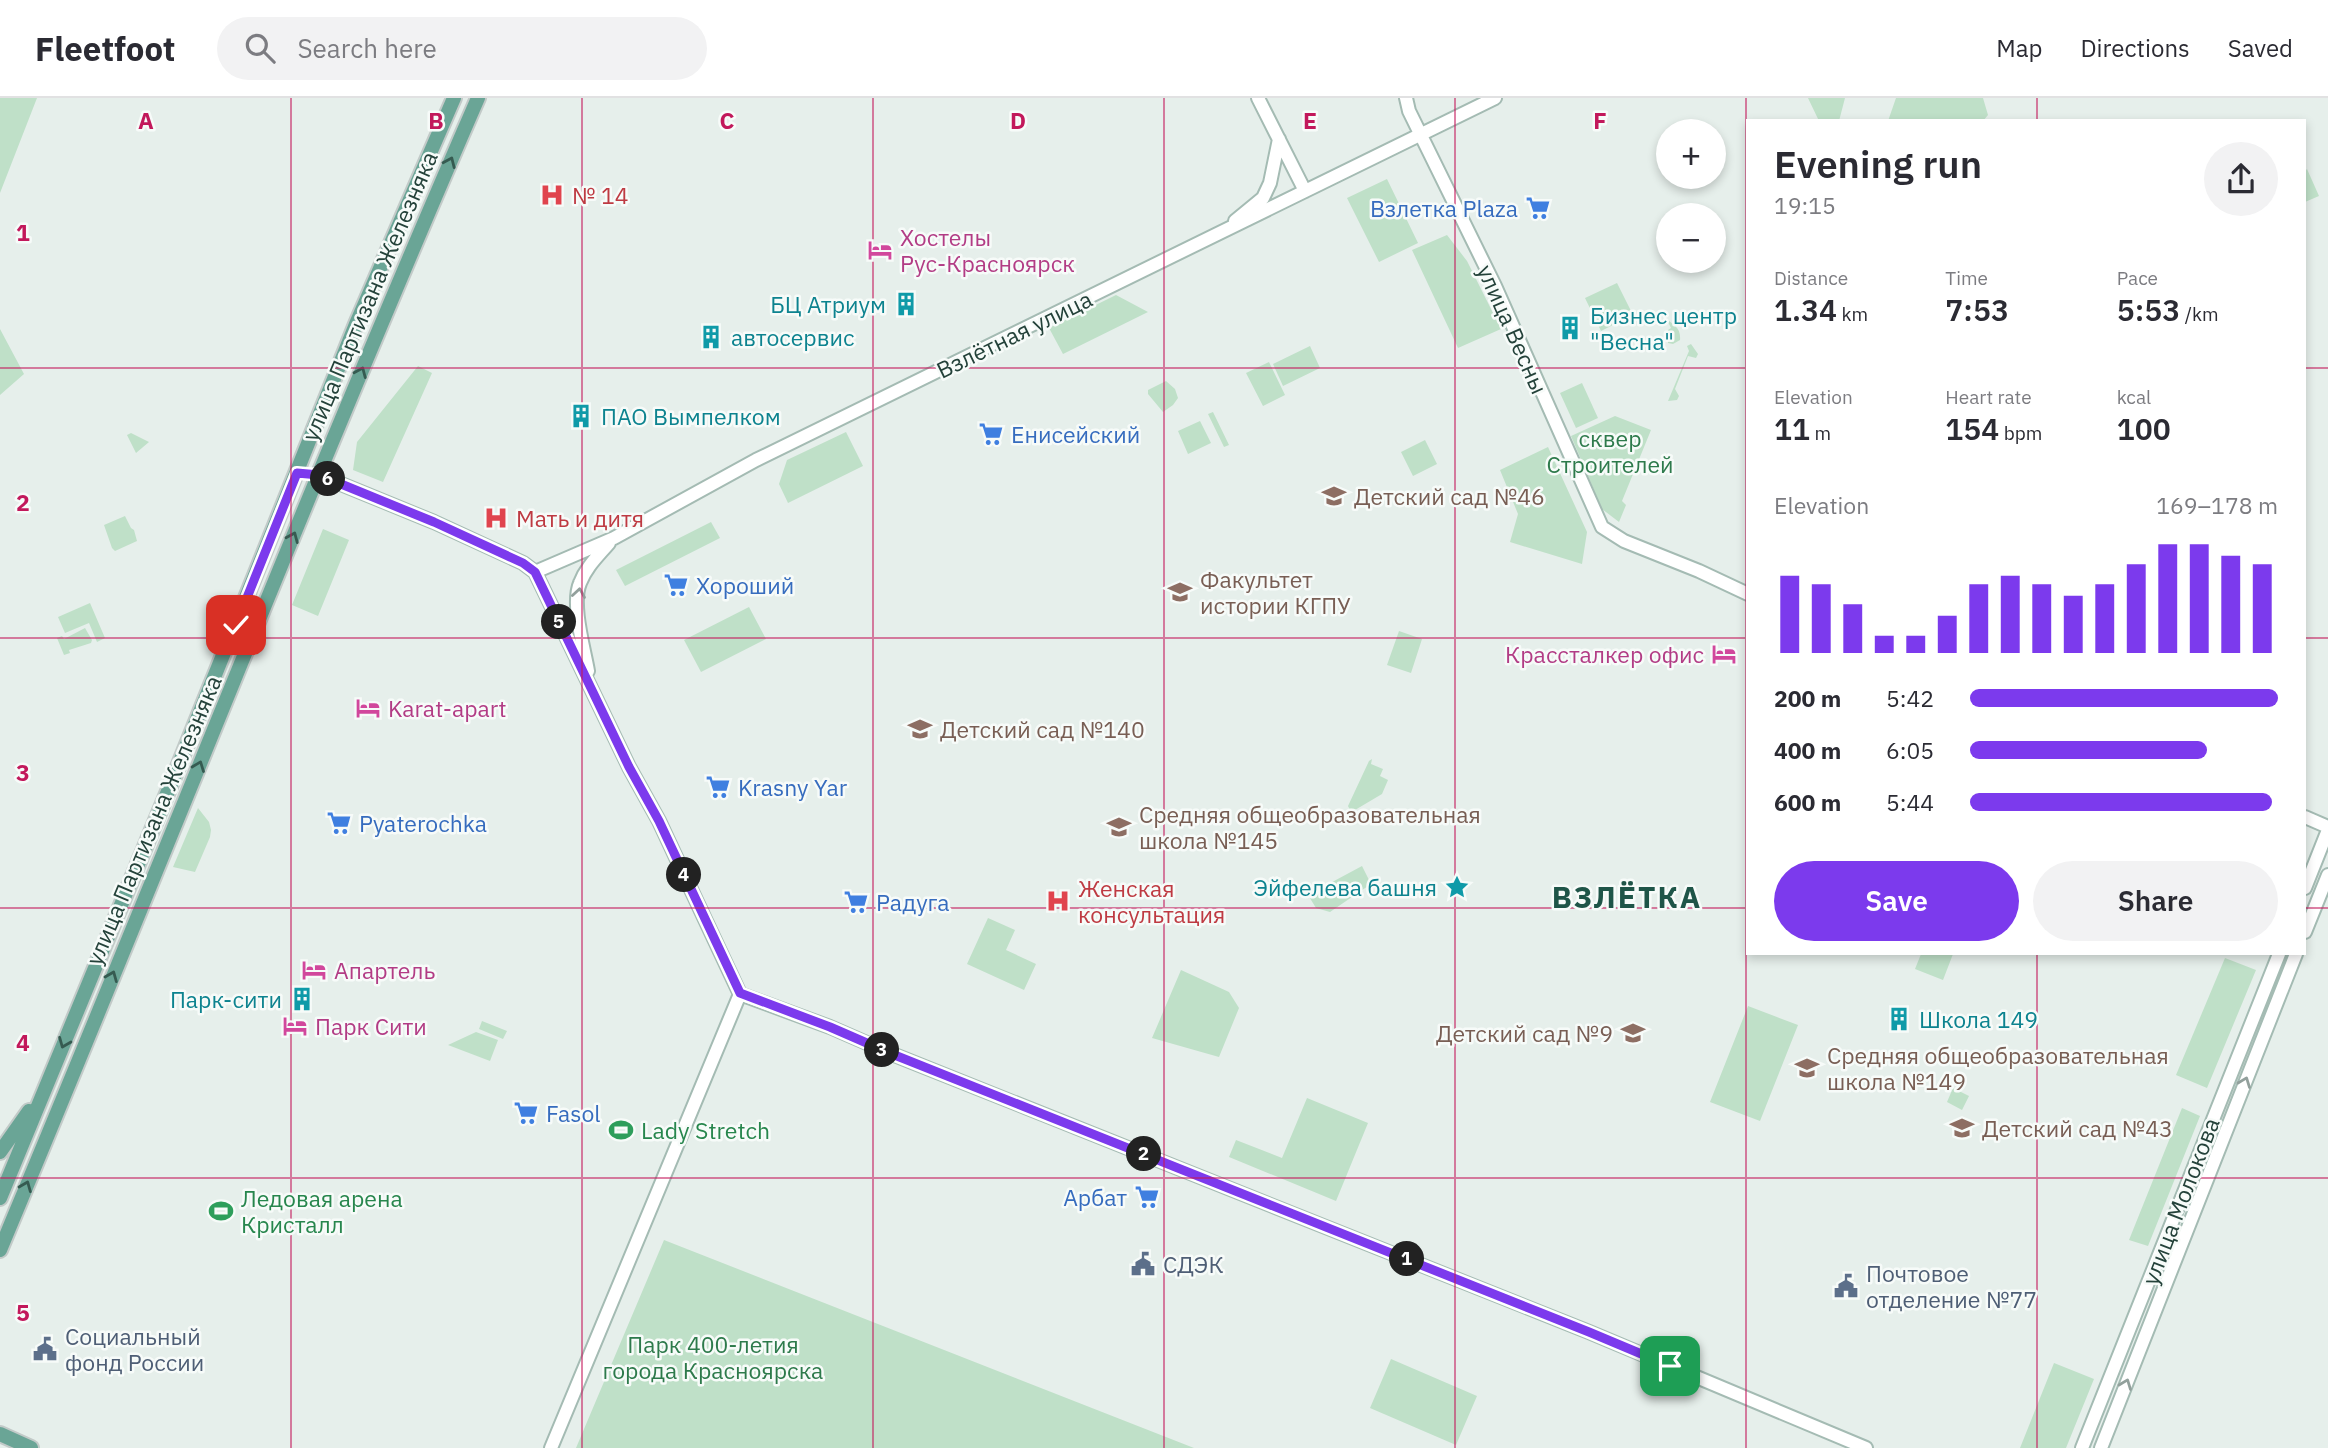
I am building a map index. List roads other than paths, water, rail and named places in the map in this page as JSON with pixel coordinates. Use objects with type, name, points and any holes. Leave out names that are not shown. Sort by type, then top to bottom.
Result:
[{"type":"main road","name":"улица Партизана Железняка","points":[[0,1198],[181,760],[356,324],[454,98]]},
{"type":"main road","name":"улица Партизана Железняка","points":[[0,1250],[339,423],[478,98]]},
{"type":"main road","points":[[297,473],[319,475]]},
{"type":"main road","points":[[0,1152],[44,1090]]},
{"type":"main road","points":[[0,1434],[31,1448]]},
{"type":"street","points":[[1258,98],[1305,191]]},
{"type":"street","name":"улица Весны","points":[[1406,98],[1409,111],[1495,286],[1602,527],[1625,541],[1746,593]]},
{"type":"street","name":"Взлётная улица","points":[[535,572],[614,538],[756,460],[1495,98]]},
{"type":"street","points":[[1216,236],[1263,198],[1270,183],[1279,139]]},
{"type":"street","points":[[319,475],[434,522],[523,563],[535,572],[629,767],[659,821],[740,993],[1589,1332],[1866,1448]]},
{"type":"street","points":[[590,684],[576,599],[579,585],[590,565],[614,538]]},
{"type":"street","points":[[2306,818],[2328,829],[2306,885]]},
{"type":"street","points":[[2306,930],[2328,875]]},
{"type":"street","name":"улица Молокова","points":[[2082,1448],[2279,955]]},
{"type":"street","name":"улица Молокова","points":[[2101,1448],[2296,955]]},
{"type":"street","points":[[551,1448],[740,993]]},
{"type":"place","name":"№ 14","points":[[552,195]]},
{"type":"place","name":"Взлетка Plaza","points":[[1538,208]]},
{"type":"place","name":"Хостелы Рус-Красноярск","points":[[880,250]]},
{"type":"place","name":"БЦ Атриум","points":[[906,304]]},
{"type":"place","name":"Бизнес центр \"Весна\"","points":[[1570,328]]},
{"type":"place","name":"автосервис","points":[[711,337]]},
{"type":"place","name":"ПАО Вымпелком","points":[[581,416]]},
{"type":"place","name":"Енисейский","points":[[991,434]]},
{"type":"place","name":"Детский сад №46","points":[[1334,496]]},
{"type":"place","name":"Мать и дитя","points":[[496,518]]},
{"type":"place","name":"Хороший","points":[[676,585]]},
{"type":"place","name":"Факультет истории КГПУ","points":[[1180,592]]},
{"type":"place","name":"Крассталкер офис","points":[[1724,654]]},
{"type":"place","name":"Karat-apart","points":[[368,708]]},
{"type":"place","name":"Детский сад №140","points":[[920,729]]},
{"type":"place","name":"Krasny Yar","points":[[718,787]]},
{"type":"place","name":"Pyaterochka","points":[[339,823]]},
{"type":"place","name":"Средняя общеобразовательная школа №145","points":[[1119,827]]},
{"type":"place","name":"Эйфелева башня","points":[[1457,887]]},
{"type":"place","name":"Женская консультация","points":[[1058,901]]},
{"type":"place","name":"Радуга","points":[[856,902]]},
{"type":"place","name":"Апартель","points":[[314,970]]},
{"type":"place","name":"Парк-сити","points":[[302,999]]},
{"type":"place","name":"Школа 149","points":[[1899,1019]]},
{"type":"place","name":"Парк Сити","points":[[295,1026]]},
{"type":"place","name":"Детский сад №9","points":[[1633,1033]]},
{"type":"place","name":"Средняя общеобразовательная школа №149","points":[[1807,1068]]},
{"type":"place","name":"Fasol","points":[[526,1113]]},
{"type":"place","name":"Детский сад №43","points":[[1962,1128]]},
{"type":"place","name":"Lady Stretch","points":[[621,1130]]},
{"type":"place","name":"Арбат","points":[[1147,1197]]},
{"type":"place","name":"Ледовая арена Кристалл","points":[[221,1211]]},
{"type":"place","name":"СДЭК","points":[[1143,1264]]},
{"type":"place","name":"Почтовое отделение №77","points":[[1846,1286]]},
{"type":"place","name":"Социальный фонд России","points":[[45,1349]]},
{"type":"district","name":"ВЗЛЁТКА","points":[[1627,896]]},
{"type":"park label","name":"сквер Строителей","points":[[1610,451]]},
{"type":"park label","name":"Парк 400-летия города Красноярска","points":[[713,1357]]}]
